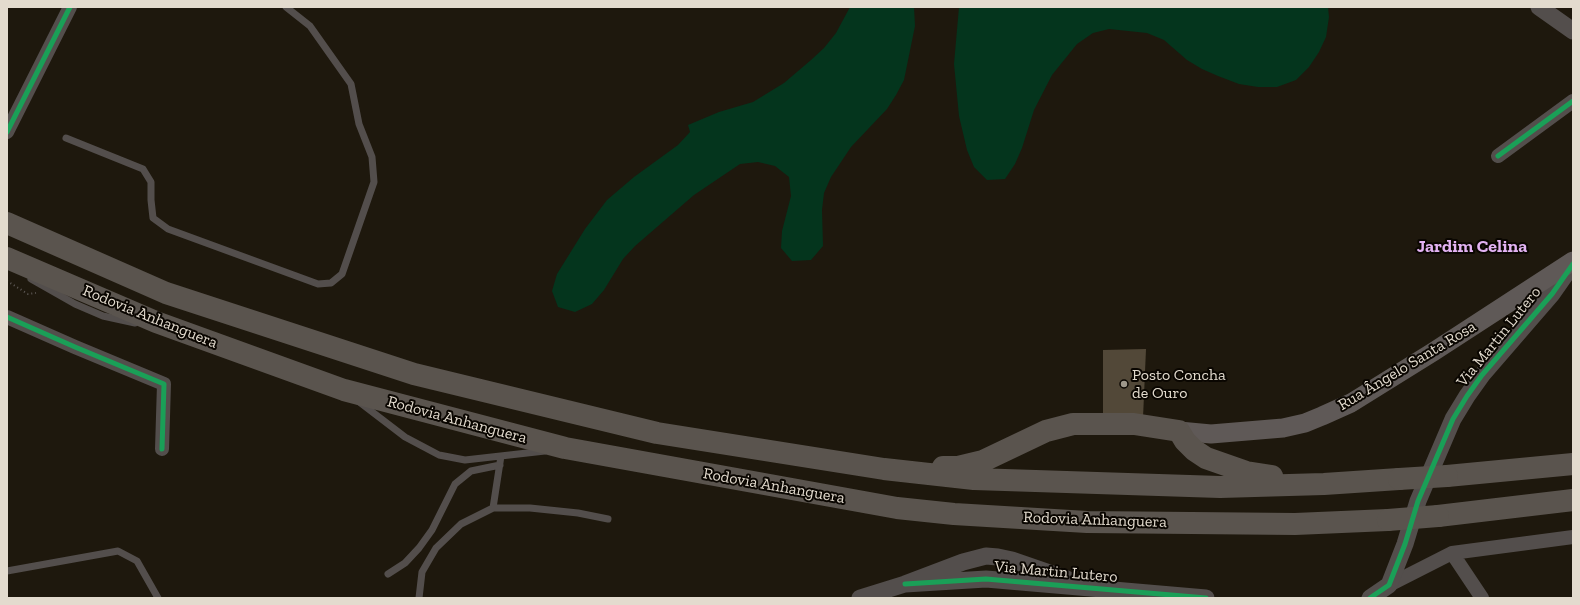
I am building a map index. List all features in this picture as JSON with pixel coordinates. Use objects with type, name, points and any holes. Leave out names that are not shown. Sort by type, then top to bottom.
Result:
[{"type":"highway","name":"Rodovia Anhanguera","points":[[7,223],[166,293],[414,374],[657,433],[884,469],[974,479],[1220,487],[1399,480],[1573,464]]},
{"type":"highway","name":"Rodovia Anhanguera","points":[[17,269],[156,322],[344,390],[565,448],[897,508],[954,514],[1087,522],[1295,524],[1388,520],[1438,516],[1573,500]]},
{"type":"highway","points":[[884,469],[958,467],[983,460],[1046,431],[1073,424],[1134,424],[1179,431],[1185,441],[1194,450],[1206,458],[1226,466],[1246,472],[1324,484]]},
{"type":"main road","name":"Rua Ângelo Santa Rosa","points":[[1179,431],[1212,434],[1283,428],[1305,423],[1322,416],[1351,403],[1573,263]]},
{"type":"street","points":[[7,132],[70,7]]},
{"type":"street","points":[[1539,7],[1573,31]]},
{"type":"street","points":[[1498,156],[1573,101]]},
{"type":"street","name":"Via Martin Lutero","points":[[1389,585],[1405,544],[1418,501],[1453,419],[1482,375],[1552,294],[1573,263]]},
{"type":"street","points":[[7,317],[75,348],[164,384],[162,449]]},
{"type":"street","points":[[1370,598],[1389,585],[1452,553],[1573,537]]},
{"type":"street","points":[[1452,553],[1482,598]]},
{"type":"street","points":[[990,580],[1000,569],[992,557]]},
{"type":"street","name":"Via Martin Lutero","points":[[899,590],[946,568],[963,562],[992,557],[1012,560],[1096,588]]},
{"type":"street","name":"Via Martin Lutero","points":[[860,598],[899,590],[990,580],[1206,598]]},
{"type":"lane","points":[[66,138],[143,169],[151,182],[150,200],[153,218],[168,229],[318,284],[331,283],[342,274],[374,182],[372,157],[359,124],[351,84],[310,26],[286,7]]},
{"type":"lane","points":[[7,265],[17,269],[50,291],[103,316],[208,341]]},
{"type":"lane","points":[[344,390],[404,437],[439,455],[466,460],[565,448]]},
{"type":"lane","points":[[493,508],[501,456]]},
{"type":"lane","points":[[388,574],[404,563],[432,530],[455,484],[472,471],[500,465]]},
{"type":"lane","points":[[419,598],[422,572],[436,548],[461,524],[493,508],[530,508],[570,512],[608,519]]},
{"type":"lane","points":[[7,571],[118,551],[137,561],[158,598]]},
{"type":"path","points":[[7,281],[28,294],[50,291]]},
{"type":"green space","points":[[850,7],[914,7],[915,26],[904,80],[896,95],[887,109],[851,147],[831,177],[824,193],[822,210],[823,246],[811,260],[792,261],[781,248],[782,231],[791,196],[789,177],[775,166],[758,162],[740,164],[694,195],[635,246],[623,259],[604,290],[592,304],[575,312],[558,307],[552,291],[557,274],[585,229],[607,200],[634,177],[678,145],[690,132],[688,125],[719,112],[753,102],[784,83],[824,48],[836,33]]},
{"type":"green space","points":[[959,7],[1328,7],[1329,17],[1326,37],[1319,52],[1309,67],[1296,80],[1277,87],[1258,87],[1239,84],[1218,76],[1187,60],[1164,40],[1147,33],[1109,29],[1093,33],[1077,44],[1052,75],[1034,110],[1022,148],[1015,164],[1005,179],[987,180],[974,167],[967,150],[959,116],[954,64]]},
{"type":"building","name":"Posto Concha de Ouro","points":[[1146,349],[1143,418],[1103,419],[1103,350]]},
{"type":"cycle path","points":[[7,132],[70,7]]},
{"type":"cycle path","points":[[1498,156],[1573,101]]},
{"type":"cycle path","points":[[1370,598],[1389,585],[1405,544],[1418,501],[1453,419],[1482,375],[1552,294],[1573,264]]},
{"type":"cycle path","points":[[7,317],[164,384],[162,449]]},
{"type":"cycle path","points":[[905,584],[986,579],[1206,598]]},
{"type":"place","name":"Posto Concha de Ouro","points":[[1124,384]]},
{"type":"district","name":"Jardim Celina","points":[[1472,247]]}]
